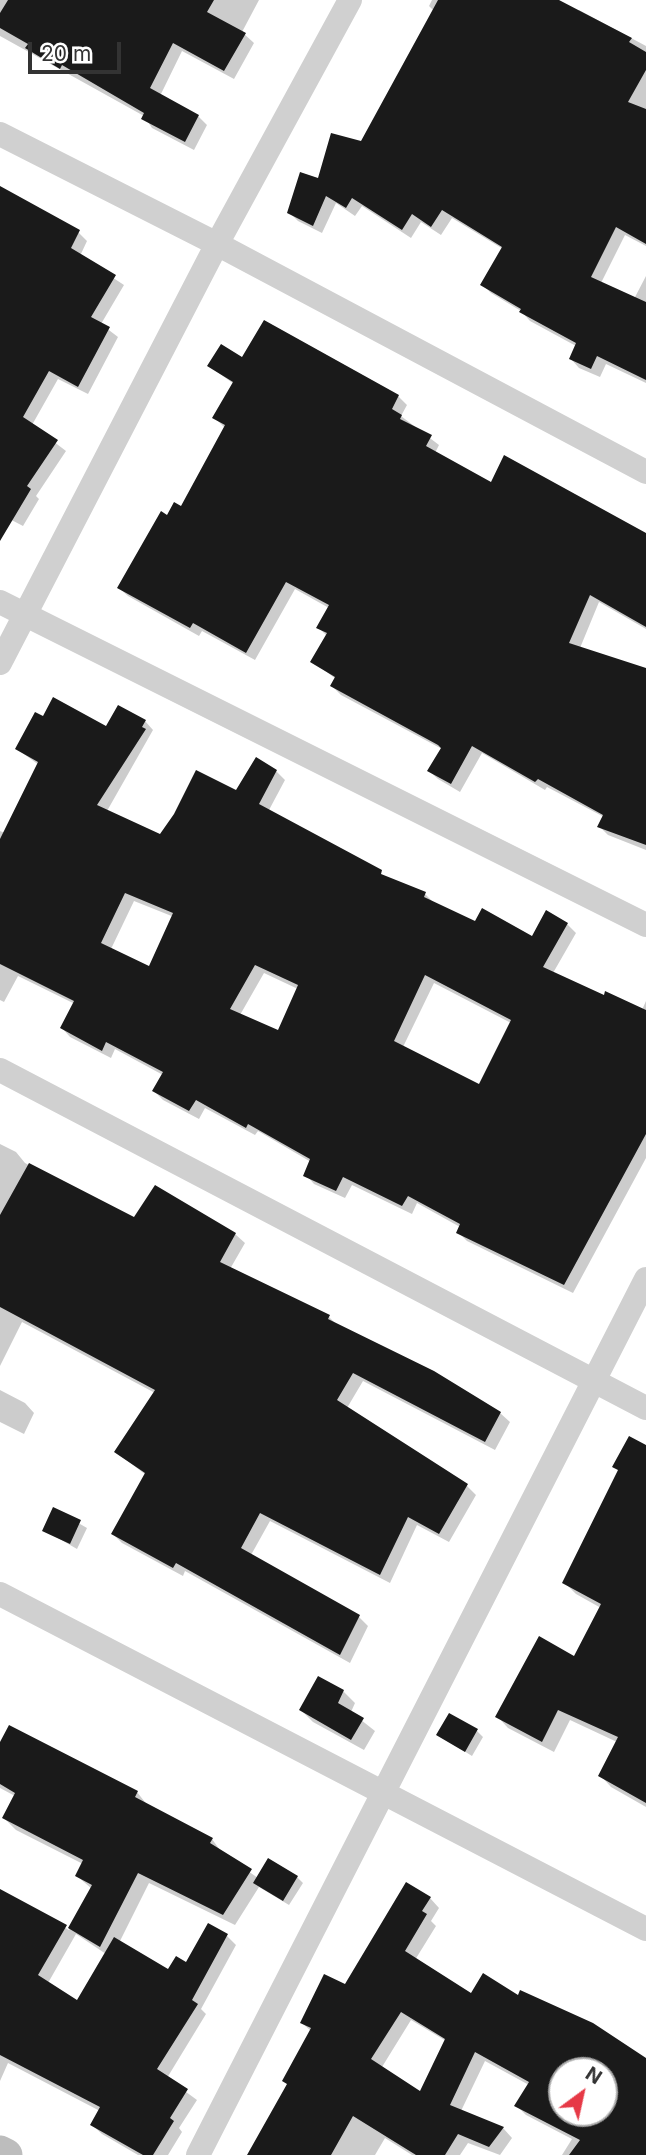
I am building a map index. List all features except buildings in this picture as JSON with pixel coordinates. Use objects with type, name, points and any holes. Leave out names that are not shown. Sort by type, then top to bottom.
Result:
[{"type":"main road","points":[[0,2152],[6,2155]]},
{"type":"street","points":[[0,663],[216,244],[350,0]]},
{"type":"street","points":[[0,134],[216,244],[646,472]]},
{"type":"street","points":[[0,602],[646,925]]},
{"type":"street","points":[[0,1070],[646,1408]]},
{"type":"street","points":[[198,2155],[646,1279]]},
{"type":"street","points":[[0,1594],[646,1929]]}]
